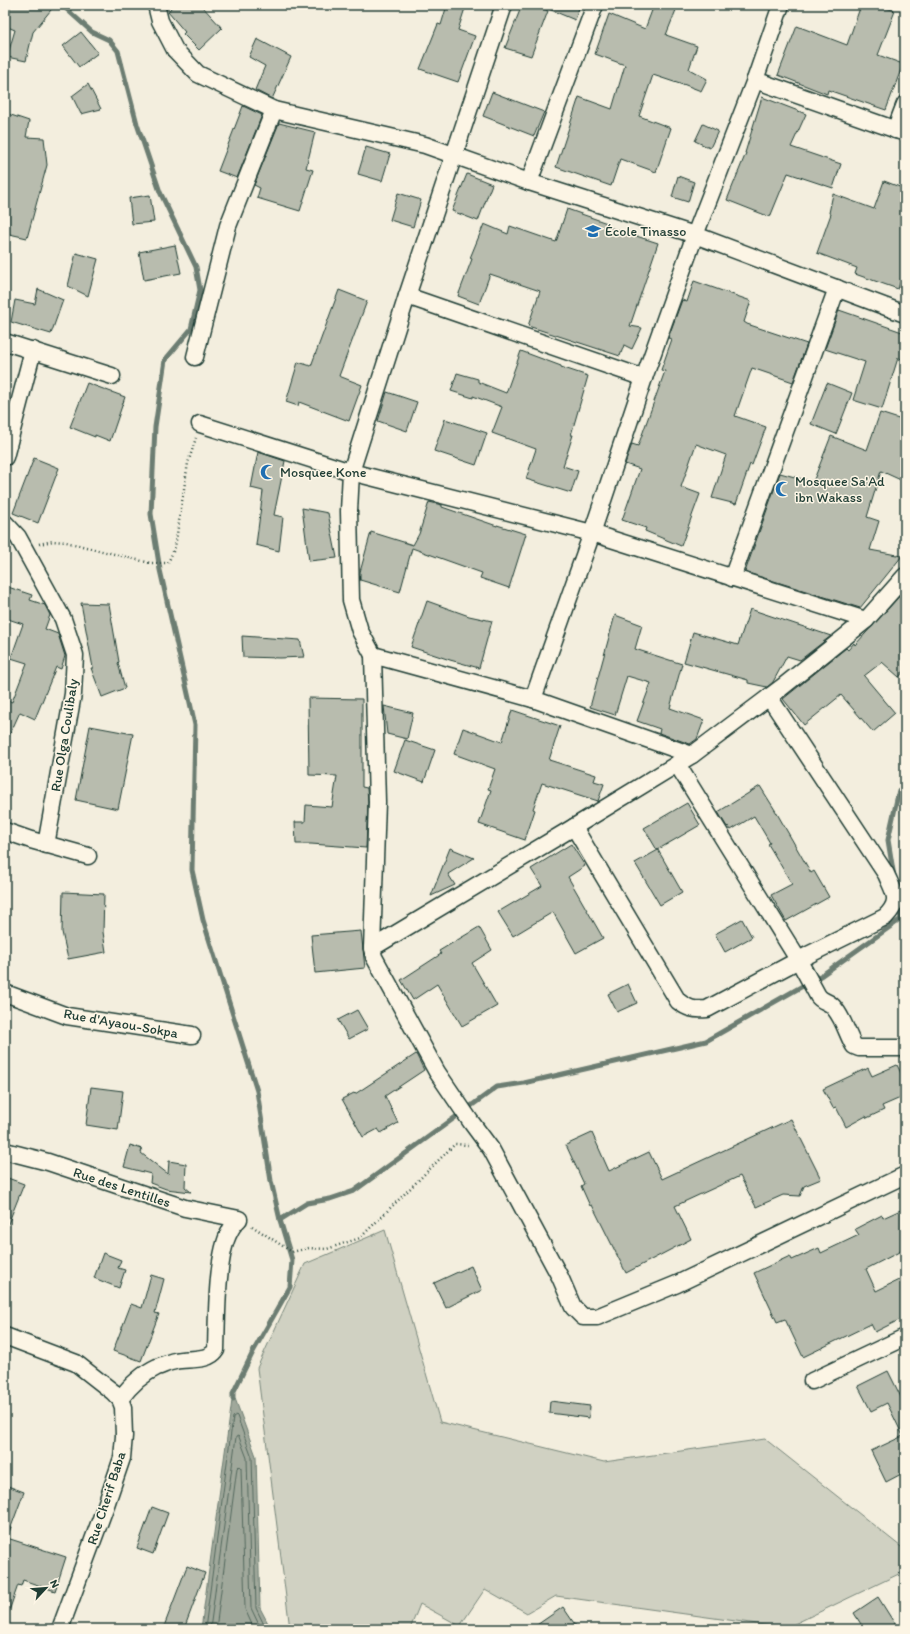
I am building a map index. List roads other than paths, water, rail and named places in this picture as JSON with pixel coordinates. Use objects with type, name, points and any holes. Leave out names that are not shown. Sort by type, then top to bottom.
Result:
[{"type":"street","points":[[156,5],[160,21],[175,50],[198,74],[274,110],[425,145],[529,182],[695,235],[905,314]]},
{"type":"street","points":[[504,5],[407,296],[351,472],[349,511],[351,600],[360,631],[373,655],[378,802],[372,948],[374,957],[437,1072],[491,1149],[560,1277],[572,1307],[583,1317],[597,1316],[677,1284],[905,1175]]},
{"type":"street","points":[[529,182],[595,5]]},
{"type":"street","points":[[533,700],[695,235],[755,80],[781,5]]},
{"type":"street","points":[[755,80],[900,132],[905,104]]},
{"type":"street","points":[[195,357],[228,226],[274,110]]},
{"type":"street","points":[[732,578],[838,288]]},
{"type":"street","points":[[407,296],[644,378]]},
{"type":"street","points":[[5,342],[112,376]]},
{"type":"street","points":[[5,457],[33,350]]},
{"type":"street","points":[[200,424],[351,472],[592,533],[866,620]]},
{"type":"street","name":"Rue Olga Coulibaly","points":[[5,523],[18,537],[63,619],[75,655],[73,694],[46,845]]},
{"type":"street","points":[[372,948],[574,828],[692,755],[769,697],[866,620],[905,576]]},
{"type":"street","points":[[373,655],[533,700],[692,755]]},
{"type":"street","points":[[574,828],[678,1002],[686,1008],[698,1010],[707,1009],[885,917],[893,909],[896,900],[886,874],[769,697]]},
{"type":"street","points":[[677,764],[799,961],[818,996],[822,1000],[829,1002],[841,1017],[854,1046],[859,1048],[905,1048]]},
{"type":"street","points":[[5,831],[46,845],[88,856]]},
{"type":"street","name":"Rue d'Ayaou-Sokpa","points":[[5,994],[67,1016],[192,1035]]},
{"type":"street","name":"Rue des Lentilles","points":[[5,1151],[48,1162],[185,1208],[239,1218],[230,1231],[222,1254],[216,1350],[208,1357],[174,1361],[156,1368],[140,1378],[120,1399]]},
{"type":"street","points":[[5,1336],[76,1363],[120,1399]]},
{"type":"street","points":[[812,1381],[903,1342]]},
{"type":"street","name":"Rue Cherif Baba","points":[[60,1629],[122,1458],[124,1436],[123,1407],[120,1399]]},
{"type":"water","points":[[233,1393],[256,1456],[260,1608],[271,1629],[201,1629]]},
{"type":"waterway","points":[[62,5],[92,32],[109,40],[118,51],[137,124],[160,192],[196,267],[200,290],[191,329],[165,360],[155,427],[151,514],[160,570],[195,725],[192,870],[203,920],[257,1091],[271,1181],[280,1220],[292,1260],[290,1287],[254,1350],[233,1393],[233,1399]]},
{"type":"waterway","points":[[894,877],[888,840],[899,790],[905,788]]},
{"type":"waterway","points":[[280,1220],[307,1203],[330,1199],[354,1191],[497,1087],[524,1083],[706,1041],[822,975],[901,919],[899,905]]},
{"type":"place","name":"École Tinasso","points":[[593,231]]},
{"type":"place","name":"Mosquee Kone","points":[[268,472]]},
{"type":"place","name":"Mosquee Sa'Ad ibn Wakass","points":[[783,489]]}]
